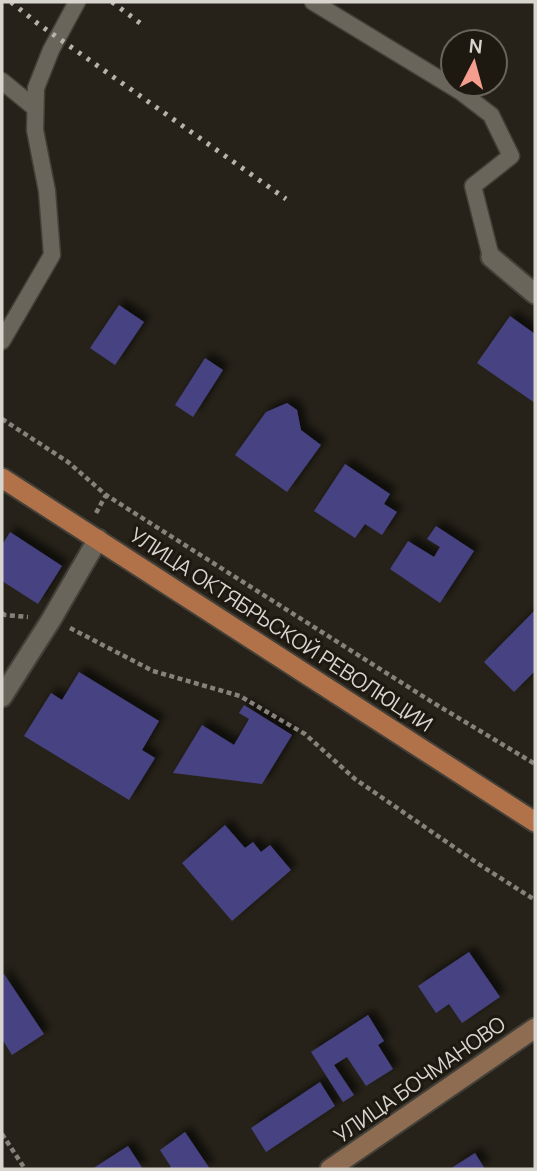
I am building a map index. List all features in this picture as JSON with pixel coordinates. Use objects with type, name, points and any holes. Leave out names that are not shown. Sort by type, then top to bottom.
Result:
[{"type":"main road","name":"УЛИЦА ОКТЯБРЬСКОЙ РЕВОЛЮЦИИ","points":[[2,478],[535,822]]},
{"type":"main road","name":"УЛИЦА БОЧМАНОВО","points":[[330,1169],[535,1028]]},
{"type":"street","points":[[491,257],[535,295]]},
{"type":"street","points":[[2,697],[98,539]]},
{"type":"lane","points":[[2,341],[52,255],[47,191],[35,130],[36,88],[51,50],[77,2]]},
{"type":"lane","points":[[313,2],[461,92],[491,115],[511,156],[473,186],[491,257]]},
{"type":"lane","points":[[2,81],[36,108]]},
{"type":"path","points":[[2,419],[68,462],[106,495],[432,702],[535,764]]},
{"type":"path","points":[[2,613],[51,620],[153,671],[240,696],[305,734],[355,779],[535,900]]},
{"type":"path","points":[[2,1134],[26,1169]]},
{"type":"building","points":[[119,305],[144,322],[115,365],[90,348]]},
{"type":"building","points":[[510,316],[535,334],[535,403],[477,363]]},
{"type":"building","points":[[205,358],[223,370],[193,417],[175,405]]},
{"type":"building","points":[[287,403],[297,410],[301,430],[321,445],[287,492],[235,455],[266,412]]},
{"type":"building","points":[[345,464],[390,494],[384,504],[397,512],[382,535],[365,524],[355,538],[314,511]]},
{"type":"building","points":[[436,526],[474,551],[440,603],[390,569],[408,541],[434,557],[440,547],[427,539]]},
{"type":"building","points":[[10,532],[62,566],[38,604],[2,581],[2,545]]},
{"type":"building","points":[[535,610],[535,671],[514,692],[484,662]]},
{"type":"building","points":[[79,672],[159,721],[142,750],[155,758],[129,800],[24,736],[51,693],[62,700]]},
{"type":"building","points":[[244,705],[292,735],[262,784],[173,773],[202,725],[234,745],[249,719],[239,713]]},
{"type":"building","points":[[225,825],[245,848],[253,842],[261,852],[270,845],[291,870],[232,921],[182,863]]},
{"type":"building","points":[[469,952],[500,997],[462,1023],[449,1004],[436,1013],[418,986]]},
{"type":"building","points":[[4,974],[44,1034],[12,1055],[2,1039]]},
{"type":"building","points":[[368,1015],[384,1041],[378,1045],[393,1069],[366,1086],[347,1057],[334,1065],[354,1095],[343,1102],[311,1052]]},
{"type":"building","points":[[320,1082],[335,1106],[266,1152],[251,1128]]},
{"type":"building","points":[[185,1132],[210,1169],[168,1169],[171,1167],[160,1150]]},
{"type":"building","points":[[128,1146],[143,1169],[92,1169]]},
{"type":"building","points":[[475,1153],[485,1169],[450,1169]]},
{"type":"railway","points":[[11,2],[286,199]]},
{"type":"railway","points":[[112,2],[144,26]]}]
